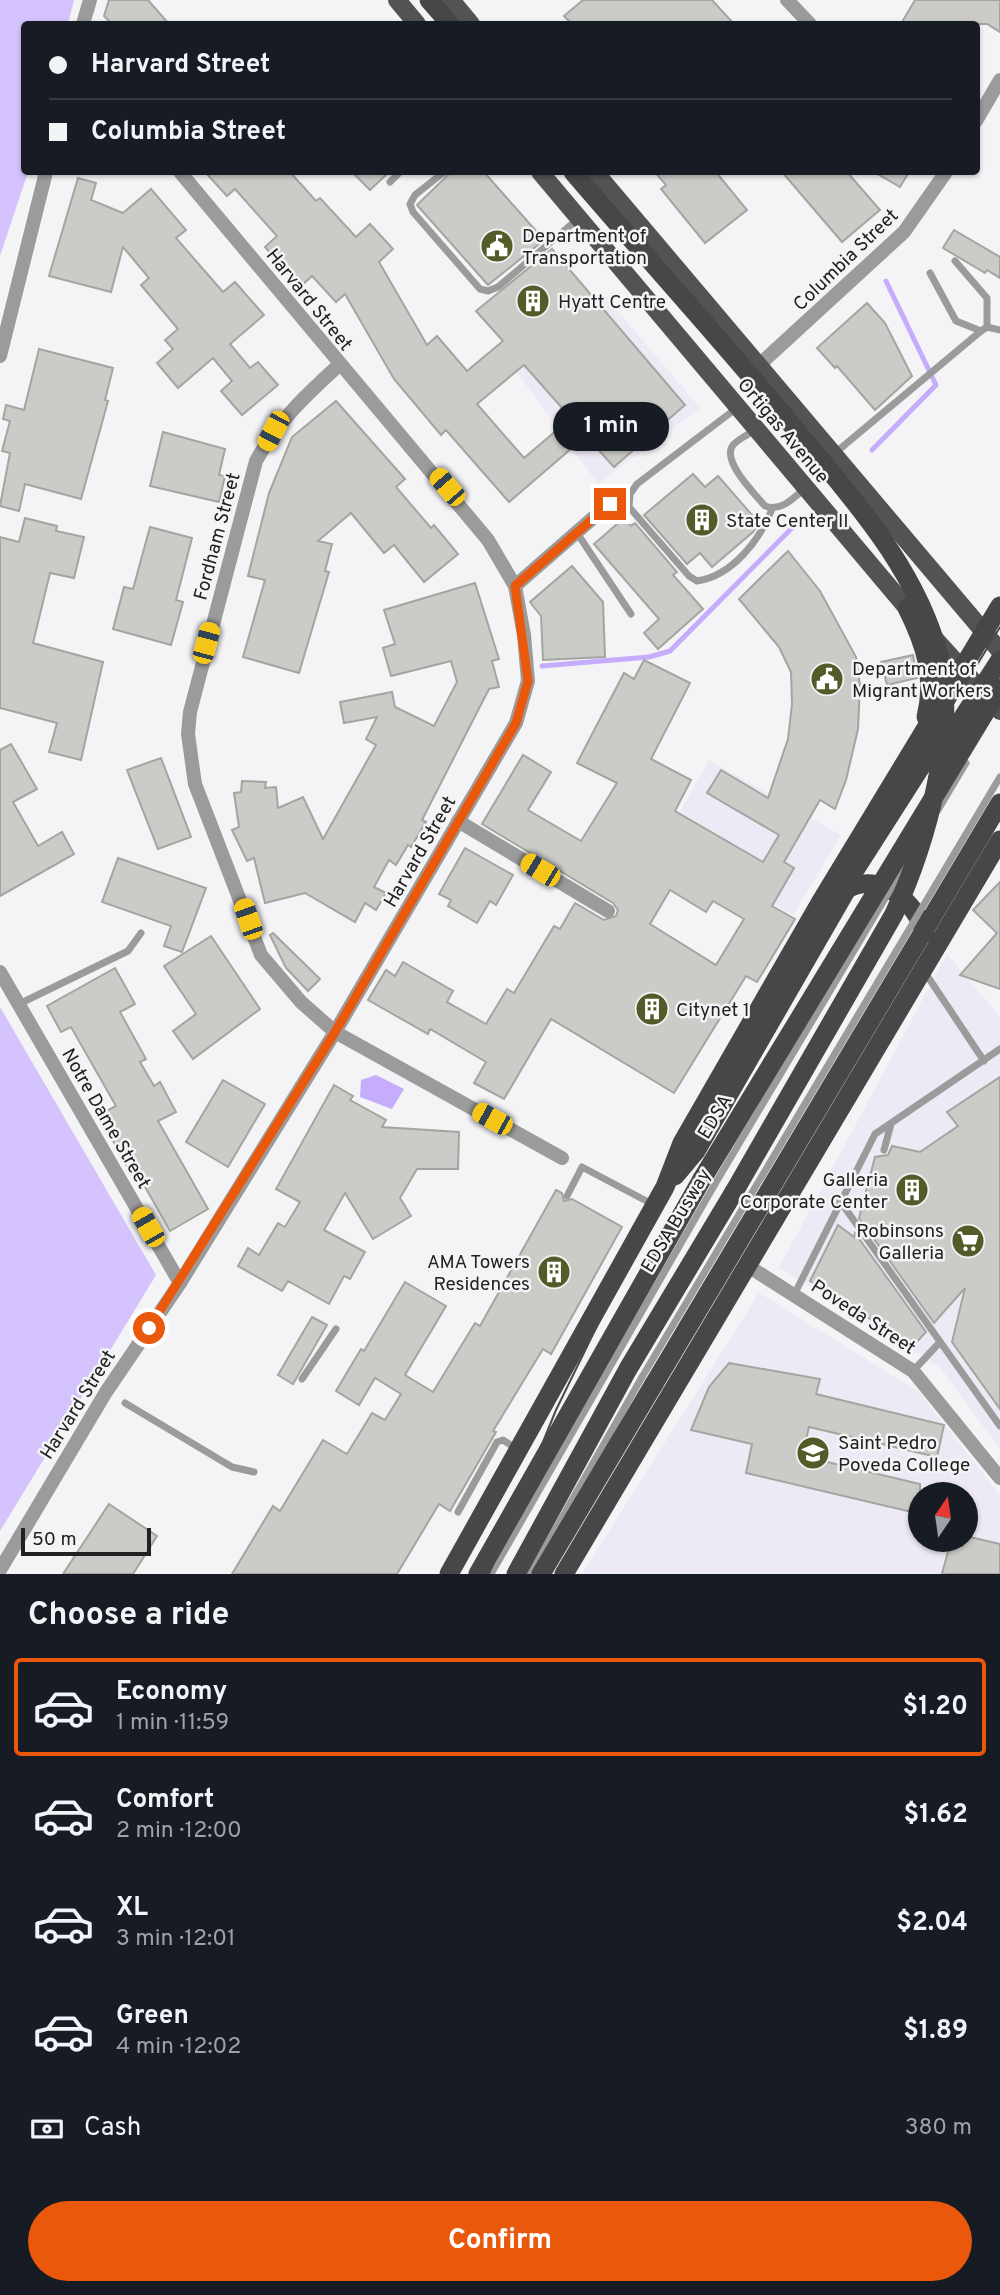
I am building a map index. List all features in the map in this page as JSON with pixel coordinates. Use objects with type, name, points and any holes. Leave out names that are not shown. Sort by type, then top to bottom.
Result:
[{"type":"highway","points":[[429,0],[447,21]]},
{"type":"highway","points":[[516,1574],[628,1369],[734,1192],[887,926],[912,875],[926,832],[943,716],[939,656],[900,565],[856,505],[746,369],[576,175]]},
{"type":"highway","points":[[449,1574],[494,1469],[517,1449],[655,1206],[682,1143],[922,732],[1000,606]]},
{"type":"highway","points":[[907,608],[922,637],[930,668],[930,700],[922,732]]},
{"type":"highway","points":[[665,1187],[696,1151],[851,886],[985,687],[1000,652]]},
{"type":"highway","name":"EDSA","points":[[478,1574],[709,1181],[985,687]]},
{"type":"highway","points":[[851,886],[848,881],[950,722]]},
{"type":"highway","points":[[564,1574],[622,1458],[648,1381],[1000,803]]},
{"type":"highway","points":[[541,1574],[622,1458],[748,1266],[925,965],[992,861],[1000,839]]},
{"type":"highway","points":[[851,886],[883,887],[907,901],[923,924],[925,965]]},
{"type":"main road","points":[[397,0],[414,21]]},
{"type":"main road","points":[[451,0],[468,21]]},
{"type":"main road","name":"Ortigas Avenue","points":[[543,175],[907,608],[961,667],[985,687],[1000,711]]},
{"type":"main road","name":"Ortigas Avenue","points":[[598,175],[666,252],[1000,652]]},
{"type":"main road","points":[[583,222],[597,205],[619,199]]},
{"type":"main road","points":[[603,246],[625,244],[635,234],[638,220]]},
{"type":"main road","points":[[632,281],[640,261],[648,255],[666,252]]},
{"type":"main road","points":[[950,722],[985,687]]},
{"type":"street","points":[[84,21],[90,0]]},
{"type":"street","points":[[787,0],[807,21]]},
{"type":"street","points":[[980,114],[1000,79]]},
{"type":"street","points":[[0,356],[45,175]]},
{"type":"street","name":"Harvard Street","points":[[0,1570],[106,1392],[180,1283],[335,1032],[516,723],[528,681],[515,586],[488,540],[447,487],[340,365],[182,175]]},
{"type":"street","name":"Columbia Street","points":[[759,365],[904,232],[944,175]]},
{"type":"street","name":"Fordham Street","points":[[340,365],[291,409],[273,431],[257,461],[199,669],[188,734],[195,784],[261,955],[301,1002],[335,1032],[562,1158]]},
{"type":"street","points":[[515,586],[610,504]]},
{"type":"street","points":[[458,821],[608,911]]},
{"type":"street","name":"Notre Dame Street","points":[[0,972],[180,1283]]},
{"type":"street","name":"Poveda Street","points":[[748,1266],[913,1371],[1000,1478]]},
{"type":"lane","points":[[390,181],[397,175]]},
{"type":"lane","points":[[440,175],[415,195],[410,204],[412,212],[480,289],[488,291],[498,287],[583,222]]},
{"type":"lane","points":[[835,453],[984,329],[987,298],[955,261]]},
{"type":"lane","points":[[930,273],[956,321],[984,329],[1000,330]]},
{"type":"lane","points":[[738,407],[638,484],[630,494],[629,508],[689,576],[698,581],[721,575],[735,562],[760,533],[772,509]]},
{"type":"lane","points":[[757,429],[734,444],[730,452],[731,463],[765,506],[772,509],[785,505],[806,488]]},
{"type":"lane","points":[[577,533],[631,614]]},
{"type":"lane","name":"EDSA Busway","points":[[491,1574],[709,1181],[1000,705]]},
{"type":"lane","points":[[530,1574],[648,1381],[1000,777]]},
{"type":"lane","points":[[19,1004],[128,951],[141,933]]},
{"type":"lane","points":[[925,965],[984,1061]]},
{"type":"lane","points":[[794,1295],[875,1134],[1000,1049]]},
{"type":"lane","points":[[884,1150],[891,1123]]},
{"type":"lane","points":[[567,1196],[582,1167],[655,1206]]},
{"type":"lane","points":[[840,1201],[1000,1426]]},
{"type":"lane","points":[[302,1379],[336,1329]]},
{"type":"lane","points":[[913,1371],[940,1342]]},
{"type":"lane","points":[[125,1403],[232,1467],[254,1472]]},
{"type":"lane","points":[[458,1512],[494,1469]]},
{"type":"shaded area","points":[[0,0],[74,0],[69,21],[21,21],[21,175],[27,175],[0,256]]},
{"type":"shaded area","points":[[606,297],[700,408],[598,484],[516,371]]},
{"type":"shaded area","points":[[709,760],[841,835],[793,915],[664,840]]},
{"type":"shaded area","points":[[947,954],[1000,1017],[1000,1450],[941,1368],[779,1268]]},
{"type":"shaded area","points":[[0,1007],[156,1275],[0,1531]]},
{"type":"shaded area","points":[[376,1075],[404,1089],[392,1109],[360,1097],[361,1080]]},
{"type":"shaded area","name":"Saint Pedro Poveda College","points":[[759,1293],[919,1392],[1000,1495],[1000,1574],[582,1574]]},
{"type":"building","points":[[109,0],[148,0],[166,21],[109,21],[104,16]]},
{"type":"building","points":[[583,0],[712,0],[731,21],[569,21],[564,16]]},
{"type":"building","points":[[915,0],[1000,0],[1000,32],[987,24],[980,24],[980,21],[903,21]]},
{"type":"building","points":[[208,175],[293,175],[316,201],[320,198],[356,237],[370,224],[393,249],[379,262],[427,345],[437,336],[467,371],[503,341],[476,311],[552,249],[685,405],[614,467],[586,436],[509,502],[446,430],[441,435],[394,379],[345,294],[336,302],[312,276],[300,287],[265,247],[277,236],[235,189],[227,196]],"holes":[[[524,365],[571,418],[524,458],[477,404]]]},
{"type":"building","points":[[355,175],[386,175],[370,190]]},
{"type":"building","points":[[448,175],[487,175],[544,240],[488,285],[417,205]]},
{"type":"building","points":[[658,175],[718,175],[747,210],[705,243],[661,189],[666,185]]},
{"type":"building","points":[[785,175],[850,175],[880,210],[842,242]]},
{"type":"building","points":[[879,175],[907,175],[900,187]]},
{"type":"building","points":[[78,178],[96,183],[91,200],[123,213],[151,189],[186,230],[176,238],[223,292],[235,282],[264,315],[230,344],[250,368],[258,362],[278,385],[242,415],[221,391],[232,381],[213,358],[178,388],[157,363],[173,349],[165,340],[178,329],[141,285],[149,278],[123,247],[111,292],[49,276]]},
{"type":"building","points":[[954,230],[1000,257],[1000,278],[987,270],[985,273],[943,248]]},
{"type":"building","points":[[867,303],[885,323],[912,376],[875,410],[837,366],[835,368],[817,348]]},
{"type":"building","points":[[39,349],[113,368],[105,400],[108,401],[81,499],[25,484],[19,511],[0,506],[10,453],[2,451],[10,421],[3,419],[6,405],[24,410]]},
{"type":"building","points":[[336,401],[405,479],[396,487],[431,528],[434,525],[458,554],[424,582],[394,545],[384,553],[351,513],[318,541],[332,544],[325,571],[329,572],[299,673],[243,657],[265,580],[248,576],[269,493],[292,437]]},
{"type":"building","points":[[163,432],[225,449],[219,475],[225,476],[219,502],[150,486]]},
{"type":"building","name":"State Center II","points":[[693,474],[705,487],[718,476],[759,523],[753,532],[712,567],[700,553],[687,564],[644,515]]},
{"type":"building","points":[[25,518],[57,526],[56,531],[84,537],[74,578],[50,573],[33,643],[103,662],[81,760],[49,752],[57,723],[0,708],[0,537],[19,542]]},
{"type":"building","points":[[624,518],[631,526],[635,523],[677,572],[673,575],[703,609],[658,649],[644,633],[659,619],[594,544]]},
{"type":"building","points":[[150,527],[192,538],[176,600],[183,602],[171,645],[113,629],[124,587],[133,589]]},
{"type":"building","points":[[788,551],[820,591],[856,657],[860,685],[858,729],[846,780],[835,809],[820,800],[784,862],[794,868],[772,906],[795,919],[757,982],[746,976],[674,1093],[551,1019],[504,1099],[474,1083],[486,1062],[430,1029],[428,1034],[368,1000],[386,970],[395,976],[403,962],[453,991],[447,1002],[486,1024],[507,989],[514,993],[554,926],[560,929],[575,903],[604,920],[616,916],[618,910],[613,903],[482,824],[523,755],[551,772],[528,810],[581,841],[617,783],[577,763],[624,673],[634,679],[644,660],[690,683],[651,759],[691,780],[675,811],[763,862],[779,835],[707,793],[721,770],[768,798],[788,739],[792,704],[791,672],[779,647],[739,599]],"holes":[[[670,890],[706,912],[713,901],[744,919],[716,965],[650,924]]]},
{"type":"building","points":[[572,566],[603,602],[605,657],[543,660],[541,616],[530,602]]},
{"type":"building","points":[[475,583],[499,659],[492,661],[499,687],[489,689],[422,820],[426,822],[411,847],[408,845],[396,865],[389,860],[374,887],[386,893],[376,910],[365,903],[355,922],[305,893],[265,903],[254,858],[247,861],[232,830],[239,827],[234,793],[241,792],[242,781],[266,782],[265,788],[276,787],[278,808],[303,797],[323,839],[376,745],[366,739],[377,717],[344,723],[340,702],[392,692],[395,707],[434,726],[457,682],[451,661],[391,676],[383,648],[395,644],[384,610]]},
{"type":"building","points":[[913,655],[917,678],[887,685],[881,662]]},
{"type":"building","points":[[11,744],[37,789],[13,802],[38,846],[62,832],[74,854],[0,896],[0,750]]},
{"type":"building","points":[[161,758],[191,837],[158,849],[127,770]]},
{"type":"building","points":[[465,848],[513,875],[496,905],[490,901],[477,923],[448,906],[451,900],[439,894]]},
{"type":"building","points":[[118,858],[206,888],[182,952],[164,946],[171,926],[102,902]]},
{"type":"building","points":[[1000,882],[1000,989],[960,975],[997,933],[973,910]]},
{"type":"building","points":[[273,933],[320,979],[308,991],[286,968],[270,935]]},
{"type":"building","points":[[211,936],[260,1009],[193,1059],[173,1031],[196,1014],[164,966]]},
{"type":"building","points":[[115,968],[135,1004],[120,1012],[146,1059],[140,1062],[154,1086],[160,1082],[176,1112],[158,1121],[208,1209],[170,1231],[136,1171],[131,1174],[99,1115],[116,1106],[71,1027],[61,1032],[47,1006]]},
{"type":"building","name":"Robinsons Galleria","points":[[1000,1077],[1000,1409],[952,1342],[965,1288],[934,1323],[859,1218],[875,1157],[888,1155],[892,1146],[920,1152],[958,1126],[947,1112]]},
{"type":"building","points":[[223,1080],[265,1104],[228,1167],[186,1142]]},
{"type":"building","points":[[334,1085],[353,1096],[350,1100],[386,1120],[382,1127],[459,1132],[458,1169],[417,1169],[400,1198],[411,1216],[373,1239],[345,1193],[324,1230],[365,1252],[350,1279],[344,1276],[329,1304],[288,1281],[282,1291],[238,1266],[248,1248],[259,1255],[278,1223],[285,1227],[300,1202],[276,1189]]},
{"type":"building","points":[[556,1190],[562,1193],[564,1201],[572,1199],[622,1227],[551,1354],[543,1349],[493,1431],[496,1432],[450,1511],[439,1504],[397,1574],[232,1574],[273,1506],[280,1511],[323,1440],[347,1454],[372,1413],[385,1420],[401,1394],[375,1378],[359,1405],[336,1391],[361,1349],[364,1351],[405,1282],[446,1306],[405,1375],[433,1392],[475,1323],[480,1326]]},
{"type":"building","points":[[838,1225],[854,1237],[855,1233],[926,1332],[913,1346],[810,1281]]},
{"type":"building","points":[[312,1317],[327,1325],[293,1384],[278,1375]]},
{"type":"building","points":[[729,1363],[820,1379],[816,1394],[944,1425],[937,1457],[809,1427],[802,1456],[912,1482],[908,1482],[908,1511],[746,1473],[752,1444],[691,1430],[709,1387]]},
{"type":"building","points":[[109,1504],[157,1536],[133,1574],[63,1574]]},
{"type":"building","points":[[978,1539],[1000,1544],[1000,1574],[942,1574],[948,1552],[978,1552]]},
{"type":"waterway","points":[[872,450],[936,385],[886,281]]},
{"type":"waterway","points":[[542,666],[649,657],[670,651],[794,526]]},
{"type":"tram line","points":[[489,1574],[556,1410],[617,1285],[820,923],[1000,627]]},
{"type":"place","name":"Department of Transportation","points":[[497,246]]},
{"type":"place","name":"Hyatt Centre","points":[[533,301]]},
{"type":"place","name":"State Center II","points":[[702,520]]},
{"type":"place","name":"Department of Migrant Workers","points":[[827,679]]},
{"type":"place","name":"Citynet 1","points":[[652,1009]]},
{"type":"place","name":"Galleria Corporate Center","points":[[912,1190]]},
{"type":"place","name":"Robinsons Galleria","points":[[968,1241]]},
{"type":"place","name":"AMA Towers Residences","points":[[554,1272]]},
{"type":"place","name":"Saint Pedro Poveda College","points":[[813,1453]]},
{"type":"route","points":[[149,1328],[180,1283],[335,1032],[516,723],[528,681],[524,635],[515,586],[610,504]]}]
